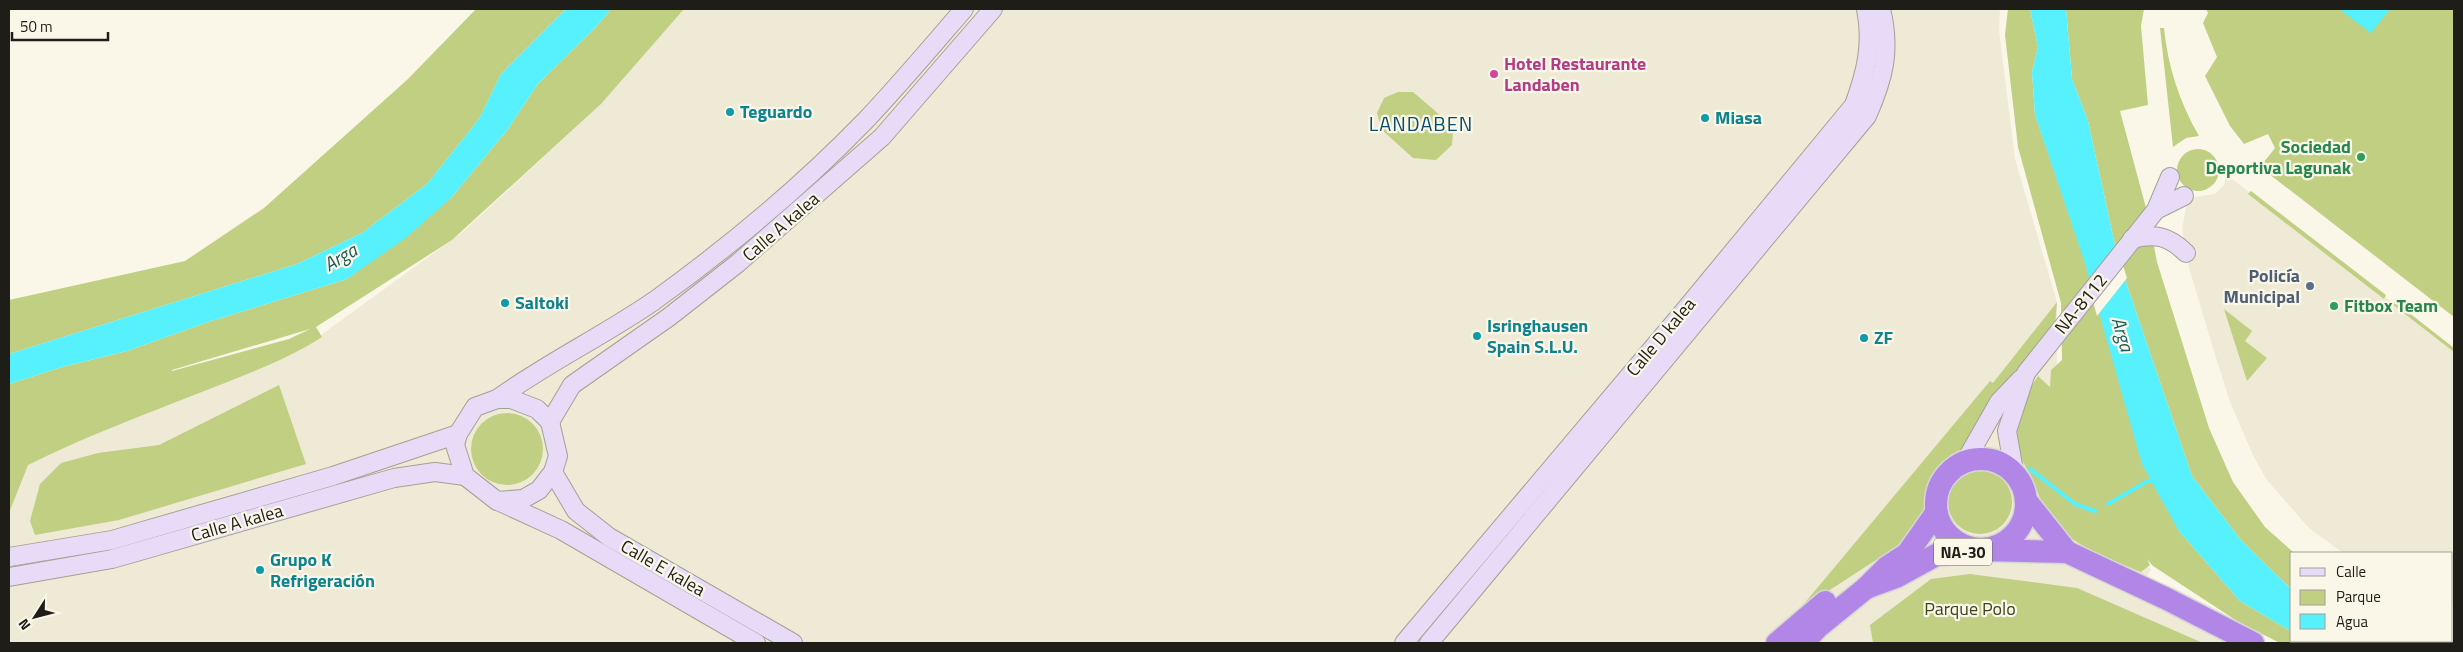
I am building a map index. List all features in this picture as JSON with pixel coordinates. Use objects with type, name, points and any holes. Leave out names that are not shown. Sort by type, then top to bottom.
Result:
[{"type":"highway","points":[[2028,503],[2023,521],[2015,533],[2005,542],[1981,550],[1958,543],[1941,525],[1936,513],[1936,498],[1939,486],[1954,467],[1974,458],[1997,462],[2014,471],[2023,486],[2028,503],[2067,552]]},
{"type":"highway","points":[[1818,643],[1891,572],[1907,554],[1936,513]]},
{"type":"highway","name":"NA-30","points":[[1891,572],[1936,555],[1981,550],[2067,552],[2167,599],[2253,643]]},
{"type":"highway","points":[[1803,643],[1818,627],[1866,588],[1891,572]]},
{"type":"highway","points":[[1777,643],[1821,604],[1891,572]]},
{"type":"main road","points":[[497,399],[511,399],[538,409],[550,422],[558,456],[553,472],[539,490],[522,499],[497,501],[465,476],[455,445],[458,434],[474,407],[497,399],[613,329],[741,234],[867,120],[964,9]]},
{"type":"main road","name":"Calle A kalea","points":[[550,422],[572,385],[669,317],[738,263],[882,137],[993,9]]},
{"type":"main road","name":"Calle D kalea","points":[[1404,643],[1684,311],[1854,105],[1866,70],[1869,26],[1866,9]]},
{"type":"main road","name":"Calle D kalea","points":[[1429,643],[1867,116],[1880,87],[1887,58],[1886,28],[1882,9]]},
{"type":"main road","name":"NA-8112","points":[[1966,460],[2000,402],[2028,371],[2156,210],[2170,178]]},
{"type":"main road","name":"NA-8112","points":[[2156,210],[2184,196]]},
{"type":"main road","points":[[2132,239],[2144,236],[2165,237],[2178,244],[2186,253]]},
{"type":"main road","points":[[1650,377],[1653,365],[1685,325],[1684,311],[1703,303],[1733,270],[1745,264]]},
{"type":"main road","name":"NA-8112","points":[[2014,471],[2007,431],[2028,371]]},
{"type":"main road","name":"Calle A kalea","points":[[9,557],[112,540],[333,476],[458,434]]},
{"type":"main road","name":"Calle A kalea","points":[[9,577],[112,559],[394,478],[435,472],[465,476]]},
{"type":"main road","name":"Calle E kalea","points":[[553,472],[576,511],[609,537],[793,643]]},
{"type":"main road","name":"Calle E kalea","points":[[497,501],[561,530],[756,643]]},
{"type":"shaded area","points":[[681,9],[2000,9],[1999,31],[2015,159],[2057,302],[2057,433],[2151,570],[2146,578],[2264,643],[9,643],[9,470],[321,335],[464,231],[601,104]]},
{"type":"shaded area","points":[[2227,175],[2454,350],[2454,606],[2453,552],[2342,552],[2309,528],[2266,479],[2252,453],[2230,402],[2189,268],[2182,229],[2188,198],[2215,194],[2224,185]]},
{"type":"green space","points":[[476,9],[566,9],[501,74],[479,119],[427,184],[362,233],[297,264],[9,354],[9,300],[185,261],[264,208],[408,79]]},
{"type":"green space","points":[[611,9],[684,9],[601,104],[452,240],[316,327],[322,337],[292,354],[243,376],[89,437],[28,465],[9,513],[9,384],[62,367],[127,351],[208,322],[347,279],[451,198],[508,129],[537,85],[595,28]],"holes":[[[310,329],[289,339],[172,371]]]},
{"type":"green space","points":[[2008,9],[2030,9],[2038,47],[2032,72],[2035,115],[2179,531],[2240,601],[2290,631],[2290,642],[2311,643],[2280,643],[2240,623],[2153,566],[2147,559],[2150,565],[2141,572],[2090,550],[2056,525],[2043,506],[2018,453],[2013,433],[2014,423],[2022,403],[2038,376],[2050,387],[2051,370],[2062,360],[2061,303],[2018,147],[2005,35]]},
{"type":"green space","points":[[2066,9],[2144,9],[2141,26],[2148,105],[2120,111],[2149,219],[2157,262],[2209,428],[2233,482],[2265,527],[2293,552],[2290,552],[2290,588],[2240,539],[2192,476],[2118,259],[2088,121],[2072,79]]},
{"type":"green space","name":"Sociedad Deportiva Lagunak","points":[[2206,9],[2454,9],[2454,317],[2260,167],[2275,148],[2268,134],[2244,144],[2230,126],[2205,76],[2217,57],[2203,23],[2208,13]]},
{"type":"green space","points":[[2160,28],[2164,28],[2168,56],[2180,97],[2199,136],[2186,138],[2173,147]]},
{"type":"green space","points":[[1398,92],[1413,92],[1441,116],[1453,132],[1452,145],[1436,160],[1413,158],[1382,130],[1377,113],[1384,98]]},
{"type":"green space","points":[[2194,149],[2202,149],[2213,155],[2219,170],[2213,185],[2202,191],[2194,191],[2183,185],[2177,174],[2177,166],[2183,155]]},
{"type":"green space","points":[[2251,191],[2386,295],[2384,299],[2248,194]]},
{"type":"green space","points":[[2394,301],[2454,348],[2454,352],[2392,304]]},
{"type":"green space","points":[[2057,302],[2055,325],[1965,448],[1952,454],[1937,471],[1925,514],[1917,529],[1907,540],[1805,606],[1803,605],[1990,381],[1993,383]]},
{"type":"green space","points":[[2224,309],[2252,331],[2245,341],[2267,358],[2247,381]]},
{"type":"green space","points":[[279,385],[306,464],[119,520],[35,535],[30,521],[40,484],[61,463],[98,453],[159,445]]},
{"type":"green space","points":[[514,413],[533,423],[541,435],[543,449],[541,463],[533,475],[521,483],[500,485],[481,475],[473,463],[471,442],[481,423],[493,415]]},
{"type":"green space","points":[[1980,470],[1992,472],[2003,479],[2010,490],[2012,502],[2010,514],[2003,525],[1992,532],[1980,534],[1968,532],[1957,525],[1950,514],[1948,502],[1950,490],[1957,479],[1968,472]]},
{"type":"green space","name":"Parque Polo","points":[[1970,574],[2077,588],[2203,643],[1873,643],[1870,625],[1931,579]]},
{"type":"water","name":"Arga","points":[[566,9],[611,9],[595,28],[537,85],[508,129],[451,198],[407,237],[347,279],[208,322],[127,351],[62,367],[9,384],[9,354],[297,264],[362,233],[427,184],[479,119],[501,74]]},
{"type":"water","name":"Arga","points":[[2030,9],[2066,9],[2072,79],[2088,121],[2118,259],[2192,476],[2240,539],[2290,588],[2290,631],[2240,601],[2179,531],[2142,464],[2084,260],[2035,115],[2032,72],[2038,47]]},
{"type":"water","points":[[2339,9],[2390,9],[2371,33]]},
{"type":"water","points":[[2309,642],[2415,643],[2311,643]]},
{"type":"pier","points":[[2121,259],[2127,278],[2097,316],[2088,283]]},
{"type":"waterway","points":[[2030,469],[2075,504],[2095,511]]},
{"type":"waterway","points":[[2108,504],[2146,482],[2154,480]]},
{"type":"place","name":"Hotel Restaurante Landaben","points":[[1494,74]]},
{"type":"place","name":"Teguardo","points":[[730,112]]},
{"type":"place","name":"Miasa","points":[[1705,118]]},
{"type":"place","name":"Sociedad Deportiva Lagunak","points":[[2361,157]]},
{"type":"place","name":"Policía Municipal","points":[[2310,286]]},
{"type":"place","name":"Saltoki","points":[[505,303]]},
{"type":"place","name":"Fitbox Team","points":[[2334,306]]},
{"type":"place","name":"Isringhausen Spain S.L.U.","points":[[1477,336]]},
{"type":"place","name":"ZF","points":[[1864,338]]},
{"type":"place","name":"Grupo K Refrigeración","points":[[260,570]]},
{"type":"district","name":"LANDABEN","points":[[1421,124]]}]
